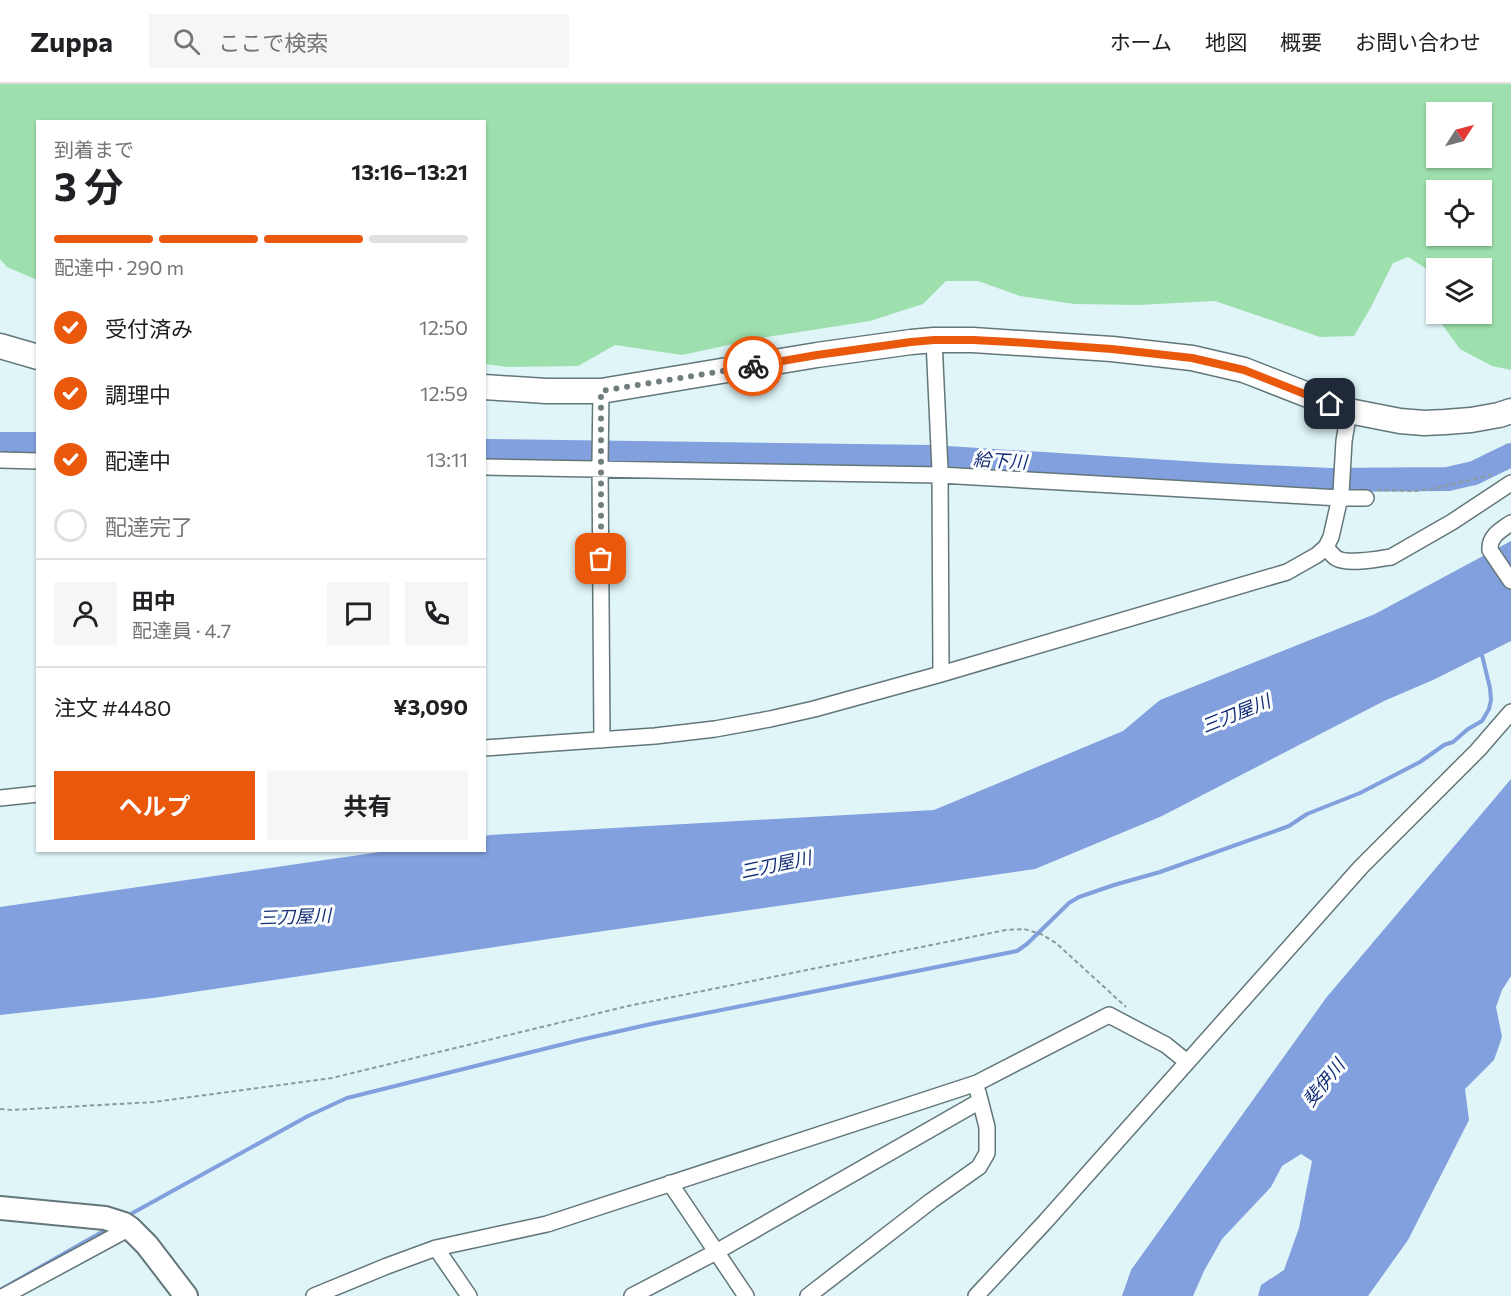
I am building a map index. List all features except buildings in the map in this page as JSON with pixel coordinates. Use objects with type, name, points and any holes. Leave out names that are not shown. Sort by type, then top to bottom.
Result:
[{"type":"main road","points":[[486,387],[546,391],[601,391],[817,355],[934,340],[973,340],[1081,347],[1192,358],[1244,370],[1349,411],[1400,421],[1424,423],[1471,420],[1511,411]]},
{"type":"main road","points":[[0,346],[36,356]]},
{"type":"street","points":[[934,340],[940,472],[941,674]]},
{"type":"street","points":[[601,391],[602,740]]},
{"type":"street","points":[[486,748],[665,735],[770,719],[941,674],[1287,572],[1308,562],[1326,547],[1350,496],[1342,469],[1349,411]]},
{"type":"street","points":[[0,460],[36,461]]},
{"type":"street","points":[[486,467],[600,466],[940,472],[1350,496]]},
{"type":"street","points":[[1326,547],[1336,558],[1344,561],[1391,557],[1452,522],[1511,483]]},
{"type":"street","points":[[1511,523],[1493,537],[1490,543],[1490,550],[1511,581]]},
{"type":"street","points":[[976,1296],[1361,867],[1478,750],[1511,712]]},
{"type":"street","points":[[0,798],[36,794]]},
{"type":"street","points":[[314,1296],[436,1248],[547,1224],[977,1083],[1109,1015],[1166,1045],[1187,1062]]},
{"type":"street","points":[[808,1296],[979,1167],[987,1153],[987,1127],[977,1083]]},
{"type":"street","points":[[632,1296],[716,1252],[980,1101]]},
{"type":"street","points":[[670,1183],[746,1296]]},
{"type":"street","points":[[0,1208],[115,1220],[130,1228],[147,1245],[186,1296]]},
{"type":"street","points":[[4,1296],[130,1228]]},
{"type":"street","points":[[436,1248],[469,1296]]},
{"type":"path","points":[[1350,496],[1372,490],[1436,488],[1491,475]]},
{"type":"path","points":[[0,1109],[154,1102],[332,1078],[628,1006],[1006,930],[1024,929],[1041,934],[1056,943],[1132,1012]]},
{"type":"green space","points":[[0,84],[1511,84],[1511,370],[1492,366],[1460,349],[1442,324],[1492,324],[1492,258],[1426,258],[1426,268],[1408,257],[1393,263],[1354,336],[1320,337],[1215,301],[1138,305],[1075,304],[1020,296],[978,281],[946,281],[923,304],[870,321],[761,338],[682,355],[615,345],[578,366],[507,367],[486,364],[486,120],[36,120],[36,280],[7,267],[0,259]]},
{"type":"water","name":"三刀屋川","points":[[1511,541],[1511,641],[1433,680],[1384,701],[1162,816],[1035,869],[153,998],[0,1015],[0,907],[380,852],[486,852],[486,836],[490,835],[934,810],[1123,731],[1160,700],[1375,614]]},
{"type":"water","name":"斐伊川","points":[[1511,779],[1511,976],[1502,990],[1496,1007],[1502,1037],[1494,1060],[1465,1089],[1469,1120],[1408,1240],[1368,1296],[1258,1296],[1261,1285],[1284,1270],[1299,1228],[1312,1161],[1301,1154],[1282,1166],[1271,1187],[1222,1239],[1193,1296],[1122,1296],[1131,1270],[1326,998]]},
{"type":"waterway","name":"給下川","points":[[0,444],[36,444]]},
{"type":"waterway","name":"給下川","points":[[486,451],[931,457],[1331,480],[1448,479],[1474,473],[1511,455]]},
{"type":"waterway","points":[[129,1215],[308,1116],[347,1098],[651,1024],[1017,951],[1069,903],[1079,897],[1160,872],[1289,826],[1307,814],[1360,793],[1453,742],[1482,721],[1489,709],[1490,688],[1481,651]]},
{"type":"waterway","points":[[0,1290],[109,1228]]},
{"type":"way so far","points":[[601,559],[601,391],[753,366]]},
{"type":"route","points":[[753,366],[911,342],[934,340],[1011,342],[1112,349],[1192,358],[1244,370],[1330,404]]}]
